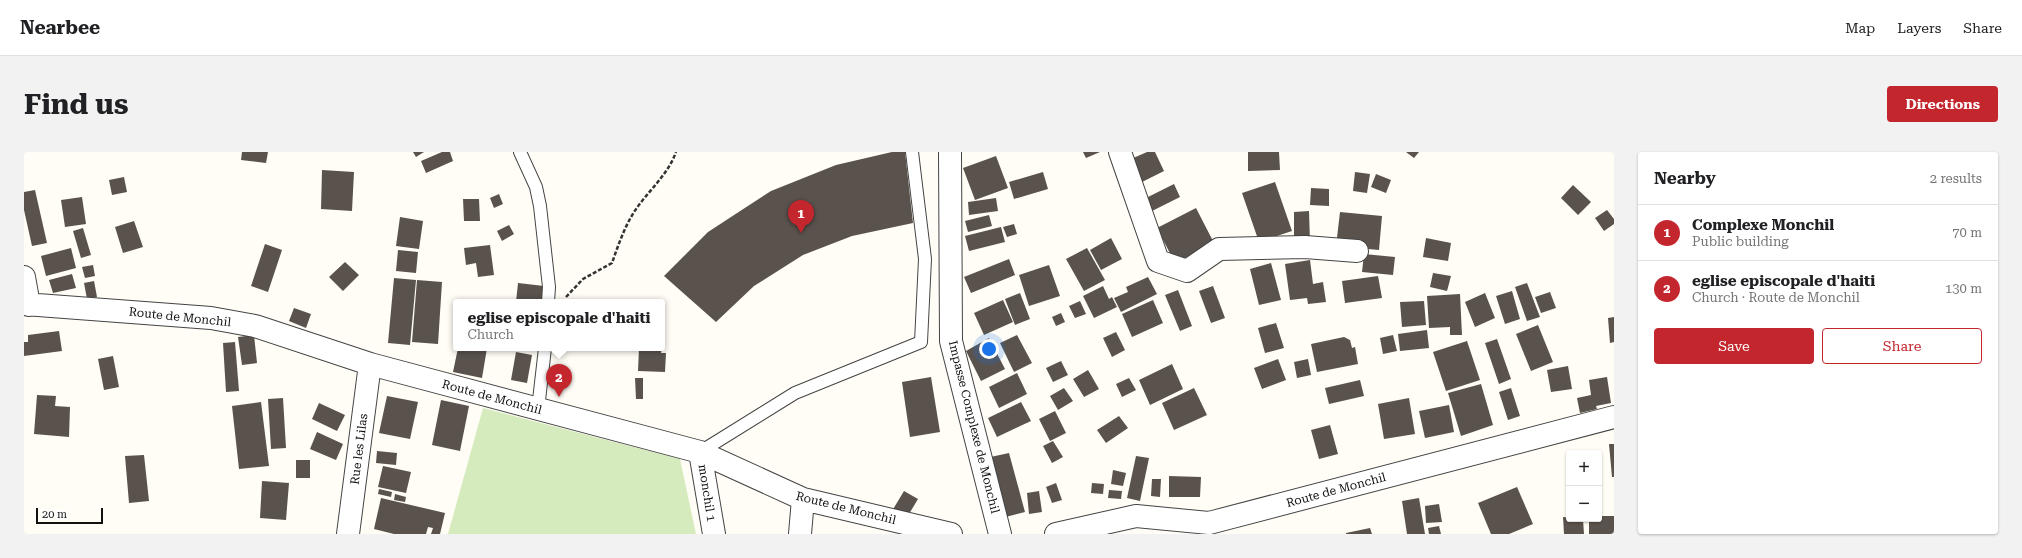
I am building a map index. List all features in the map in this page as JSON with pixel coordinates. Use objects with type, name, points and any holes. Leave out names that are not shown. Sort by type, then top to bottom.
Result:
[{"type":"street","points":[[1120,152],[1158,260],[1187,271],[1219,249],[1305,247],[1357,252]]},
{"type":"street","name":"Impasse Complexe de Monchil","points":[[954,153],[951,342],[1000,534]]},
{"type":"street","points":[[24,277],[27,305]]},
{"type":"street","name":"Route de Monchil","points":[[27,305],[211,318],[255,326],[370,364],[700,452],[803,499],[951,534]]},
{"type":"street","name":"Rue les Lilas","points":[[348,534],[370,364]]},
{"type":"street","name":"Route de Monchil","points":[[1056,534],[1136,516],[1209,523],[1614,417]]},
{"type":"street","name":"monchil 1","points":[[700,452],[714,534]]},
{"type":"street","points":[[800,534],[803,499]]},
{"type":"lane","points":[[520,152],[536,187],[540,206],[549,287],[548,299]]},
{"type":"lane","points":[[700,452],[795,393],[921,342],[925,259],[912,152]]},
{"type":"lane","points":[[538,409],[545,351]]},
{"type":"path","points":[[565,299],[583,279],[612,263],[622,234],[634,212],[672,164],[676,152]]},
{"type":"green space","points":[[483,408],[680,459],[696,534],[448,534]]},
{"type":"building","points":[[242,152],[268,152],[266,163],[241,160]]},
{"type":"building","points":[[413,152],[424,152],[416,157]]},
{"type":"building","points":[[442,152],[450,152],[453,161],[426,173],[421,161]]},
{"type":"building","points":[[892,152],[905,152],[913,223],[852,236],[803,255],[754,286],[716,322],[664,276],[708,232],[771,191],[836,165]]},
{"type":"building","points":[[1083,152],[1100,152],[1086,158]]},
{"type":"building","points":[[1147,152],[1155,152],[1164,171],[1142,182],[1131,159]]},
{"type":"building","points":[[1248,152],[1279,152],[1280,170],[1248,171]]},
{"type":"building","points":[[1406,152],[1419,152],[1414,158]]},
{"type":"building","points":[[996,156],[1008,188],[975,200],[963,168]]},
{"type":"building","points":[[322,170],[354,172],[352,211],[321,209]]},
{"type":"building","points":[[1043,172],[1048,189],[1014,199],[1009,182]]},
{"type":"building","points":[[1355,172],[1370,174],[1367,193],[1353,191]]},
{"type":"building","points":[[1376,174],[1391,180],[1386,193],[1371,187]]},
{"type":"building","points":[[124,177],[127,192],[112,195],[109,180]]},
{"type":"building","points":[[1275,182],[1292,231],[1259,242],[1242,193]]},
{"type":"building","points":[[1174,184],[1180,197],[1152,211],[1146,198]]},
{"type":"building","points":[[1573,185],[1591,202],[1578,215],[1561,198]]},
{"type":"building","points":[[1311,188],[1329,189],[1329,206],[1310,205]]},
{"type":"building","points":[[35,190],[47,243],[32,246],[24,210],[24,192]]},
{"type":"building","points":[[499,194],[503,204],[494,208],[490,198]]},
{"type":"building","points":[[82,197],[86,224],[65,227],[61,200]]},
{"type":"building","points":[[996,198],[998,211],[969,215],[968,202]]},
{"type":"building","points":[[463,199],[479,199],[480,221],[464,221]]},
{"type":"building","points":[[1196,208],[1214,243],[1175,263],[1157,228]]},
{"type":"building","points":[[1607,210],[1614,219],[1614,224],[1604,231],[1595,218]]},
{"type":"building","points":[[1309,211],[1310,242],[1294,242],[1294,212]]},
{"type":"building","points":[[1340,212],[1382,216],[1379,250],[1336,246]]},
{"type":"building","points":[[989,215],[992,226],[968,232],[965,221]]},
{"type":"building","points":[[400,217],[423,221],[419,249],[396,246]]},
{"type":"building","points":[[134,221],[143,247],[123,253],[115,227]]},
{"type":"building","points":[[1014,224],[1017,234],[1007,237],[1003,227]]},
{"type":"building","points":[[509,225],[514,234],[502,241],[497,231]]},
{"type":"building","points":[[1001,227],[1005,242],[969,251],[965,236]]},
{"type":"building","points":[[83,228],[91,255],[81,258],[73,231]]},
{"type":"building","points":[[1111,238],[1122,259],[1101,270],[1090,250]]},
{"type":"building","points":[[1426,238],[1451,243],[1448,261],[1423,257]]},
{"type":"building","points":[[265,244],[282,250],[268,292],[251,286]]},
{"type":"building","points":[[490,245],[494,275],[478,277],[476,263],[466,265],[464,248]]},
{"type":"building","points":[[71,248],[76,268],[46,276],[41,256]]},
{"type":"building","points":[[1087,248],[1105,280],[1084,291],[1066,259]]},
{"type":"building","points":[[398,250],[418,252],[416,273],[396,271]]},
{"type":"building","points":[[1364,254],[1395,257],[1393,275],[1362,272]]},
{"type":"building","points":[[1009,259],[1015,275],[971,293],[964,277]]},
{"type":"building","points":[[1310,260],[1313,284],[1323,282],[1326,302],[1308,304],[1307,298],[1290,300],[1285,264]]},
{"type":"building","points":[[345,262],[359,275],[343,291],[329,277]]},
{"type":"building","points":[[1271,263],[1281,300],[1259,305],[1250,269]]},
{"type":"building","points":[[93,265],[95,276],[85,278],[82,267]]},
{"type":"building","points":[[1049,265],[1060,296],[1029,306],[1019,275]]},
{"type":"building","points":[[1433,273],[1451,276],[1447,291],[1430,287]]},
{"type":"building","points":[[72,274],[76,288],[53,293],[49,280]]},
{"type":"building","points":[[1378,276],[1382,298],[1345,303],[1342,281]]},
{"type":"building","points":[[1148,277],[1157,294],[1121,312],[1114,298],[1128,292],[1126,287]]},
{"type":"building","points":[[394,278],[416,280],[410,345],[388,343]]},
{"type":"building","points":[[417,280],[442,282],[438,344],[412,342]]},
{"type":"building","points":[[94,281],[97,297],[87,299],[84,283]]},
{"type":"building","points":[[518,283],[544,286],[542,299],[516,299]]},
{"type":"building","points":[[1527,283],[1540,317],[1527,321],[1515,287]]},
{"type":"building","points":[[1103,286],[1109,299],[1112,297],[1117,307],[1094,318],[1083,296]]},
{"type":"building","points":[[1213,286],[1225,318],[1211,323],[1199,291]]},
{"type":"building","points":[[1178,290],[1192,326],[1180,331],[1165,295]]},
{"type":"building","points":[[1512,291],[1520,319],[1505,324],[1496,296]]},
{"type":"building","points":[[1550,292],[1556,308],[1541,313],[1535,297]]},
{"type":"building","points":[[1020,293],[1030,319],[1015,325],[1005,299]]},
{"type":"building","points":[[1485,293],[1495,318],[1475,327],[1465,302]]},
{"type":"building","points":[[1460,294],[1462,335],[1450,335],[1450,327],[1429,328],[1427,296]]},
{"type":"building","points":[[1003,300],[1013,322],[984,335],[974,313]]},
{"type":"building","points":[[1153,300],[1163,323],[1132,337],[1122,314]]},
{"type":"building","points":[[1080,301],[1086,314],[1075,318],[1069,306]]},
{"type":"building","points":[[1424,301],[1426,325],[1402,327],[1400,302]]},
{"type":"building","points":[[294,308],[311,314],[306,328],[289,321]]},
{"type":"building","points":[[1061,313],[1065,322],[1056,326],[1052,317]]},
{"type":"building","points":[[1614,317],[1614,342],[1610,343],[1608,318]]},
{"type":"building","points":[[1276,323],[1284,348],[1265,353],[1258,328]]},
{"type":"building","points":[[1538,325],[1553,362],[1531,371],[1516,334]]},
{"type":"building","points":[[1427,330],[1429,348],[1400,351],[1398,334]]},
{"type":"building","points":[[59,331],[62,351],[24,356],[24,342],[28,342],[28,335]]},
{"type":"building","points":[[1116,332],[1125,350],[1112,357],[1103,338]]},
{"type":"building","points":[[254,335],[257,363],[242,365],[238,337]]},
{"type":"building","points":[[1017,335],[1032,363],[1014,372],[1000,343]]},
{"type":"building","points":[[1393,335],[1397,351],[1383,354],[1380,338]]},
{"type":"building","points":[[1344,337],[1350,340],[1352,348],[1355,347],[1358,364],[1317,372],[1311,344]]},
{"type":"building","points":[[989,338],[1005,369],[981,381],[966,351]]},
{"type":"building","points":[[1497,339],[1511,379],[1499,384],[1485,343]]},
{"type":"building","points":[[1467,341],[1480,380],[1446,391],[1433,352]]},
{"type":"building","points":[[235,342],[239,391],[226,392],[223,343]]},
{"type":"building","points":[[457,351],[486,351],[482,378],[453,372]]},
{"type":"building","points":[[639,351],[661,351],[661,353],[666,353],[665,372],[638,371]]},
{"type":"building","points":[[516,352],[532,355],[527,383],[511,380]]},
{"type":"building","points":[[113,356],[119,387],[104,390],[98,359]]},
{"type":"building","points":[[1278,359],[1286,380],[1262,389],[1254,368]]},
{"type":"building","points":[[1308,359],[1311,375],[1297,378],[1294,362]]},
{"type":"building","points":[[1061,361],[1068,375],[1053,382],[1046,368]]},
{"type":"building","points":[[1172,364],[1183,389],[1150,405],[1139,380]]},
{"type":"building","points":[[1568,366],[1572,389],[1551,392],[1547,370]]},
{"type":"building","points":[[1088,370],[1099,389],[1084,397],[1073,379]]},
{"type":"building","points":[[1017,373],[1027,394],[999,408],[989,387]]},
{"type":"building","points":[[931,377],[940,432],[910,437],[902,382]]},
{"type":"building","points":[[1607,377],[1611,403],[1596,406],[1597,409],[1580,413],[1577,398],[1591,395],[1589,380]]},
{"type":"building","points":[[635,378],[643,378],[643,399],[636,399]]},
{"type":"building","points":[[1129,378],[1136,390],[1122,397],[1116,384]]},
{"type":"building","points":[[1360,380],[1364,396],[1329,404],[1325,388]]},
{"type":"building","points":[[1481,384],[1493,425],[1461,436],[1448,393]]},
{"type":"building","points":[[1064,388],[1073,401],[1058,410],[1050,396]]},
{"type":"building","points":[[1194,388],[1207,415],[1174,430],[1162,403]]},
{"type":"building","points":[[1511,388],[1520,416],[1508,420],[1499,392]]},
{"type":"building","points":[[37,395],[56,396],[55,406],[70,407],[69,437],[34,434]]},
{"type":"building","points":[[387,396],[418,402],[410,439],[379,433]]},
{"type":"building","points":[[283,398],[286,448],[271,449],[268,399]]},
{"type":"building","points":[[1409,398],[1415,434],[1384,439],[1378,404]]},
{"type":"building","points":[[441,400],[469,406],[460,451],[432,445]]},
{"type":"building","points":[[261,402],[269,466],[239,469],[232,406]]},
{"type":"building","points":[[1021,402],[1031,421],[997,437],[988,418]]},
{"type":"building","points":[[319,403],[345,415],[337,431],[312,419]]},
{"type":"building","points":[[1449,405],[1454,432],[1425,438],[1419,411]]},
{"type":"building","points":[[1055,411],[1066,433],[1050,441],[1039,419]]},
{"type":"building","points":[[1119,416],[1128,428],[1106,443],[1097,430]]},
{"type":"building","points":[[1330,425],[1338,454],[1319,459],[1311,430]]},
{"type":"building","points":[[317,432],[343,444],[336,460],[310,449]]},
{"type":"building","points":[[1053,441],[1063,457],[1052,463],[1043,446]]},
{"type":"building","points":[[1609,444],[1614,444],[1614,477],[1612,477]]},
{"type":"building","points":[[377,451],[397,453],[396,465],[376,463]]},
{"type":"building","points":[[1009,453],[1025,512],[1002,518],[986,458]]},
{"type":"building","points":[[144,455],[149,501],[129,503],[125,456]]},
{"type":"building","points":[[1136,456],[1149,458],[1140,501],[1127,498]]},
{"type":"building","points":[[296,460],[310,460],[310,478],[296,478]]},
{"type":"building","points":[[383,466],[411,472],[406,493],[378,487]]},
{"type":"building","points":[[1113,470],[1126,473],[1123,486],[1111,484]]},
{"type":"building","points":[[1169,476],[1201,477],[1200,497],[1169,497]]},
{"type":"building","points":[[1152,479],[1161,479],[1160,497],[1151,496]]},
{"type":"building","points":[[262,481],[289,483],[286,520],[260,518]]},
{"type":"building","points":[[1056,483],[1062,500],[1052,503],[1046,487]]},
{"type":"building","points":[[1092,483],[1104,484],[1103,494],[1091,493]]},
{"type":"building","points":[[1517,487],[1533,524],[1509,534],[1491,534],[1478,503]]},
{"type":"building","points":[[379,489],[392,492],[391,497],[378,494]]},
{"type":"building","points":[[1109,490],[1122,491],[1121,499],[1108,498]]},
{"type":"building","points":[[904,491],[918,499],[906,519],[892,511]]},
{"type":"building","points":[[1039,491],[1042,512],[1029,514],[1027,493]]},
{"type":"building","points":[[395,494],[406,497],[405,502],[394,500]]},
{"type":"building","points":[[381,498],[445,513],[440,534],[431,534],[433,528],[428,527],[426,534],[394,534],[374,529]]},
{"type":"building","points":[[1419,498],[1425,534],[1407,534],[1402,501]]},
{"type":"building","points":[[1439,504],[1442,522],[1426,523],[1425,506]]},
{"type":"building","points":[[1602,516],[1614,516],[1614,534],[1589,534],[1589,522],[1602,522]]},
{"type":"building","points":[[1563,517],[1566,517],[1566,522],[1583,522],[1584,534],[1564,534]]},
{"type":"building","points":[[1439,526],[1441,534],[1429,534],[1428,528]]},
{"type":"building","points":[[1370,528],[1372,534],[1346,534],[1346,533]]},
{"type":"place","name":"Complexe Monchil","points":[[801,233]]},
{"type":"place","name":"eglise episcopale d'haiti","points":[[559,397]]}]
